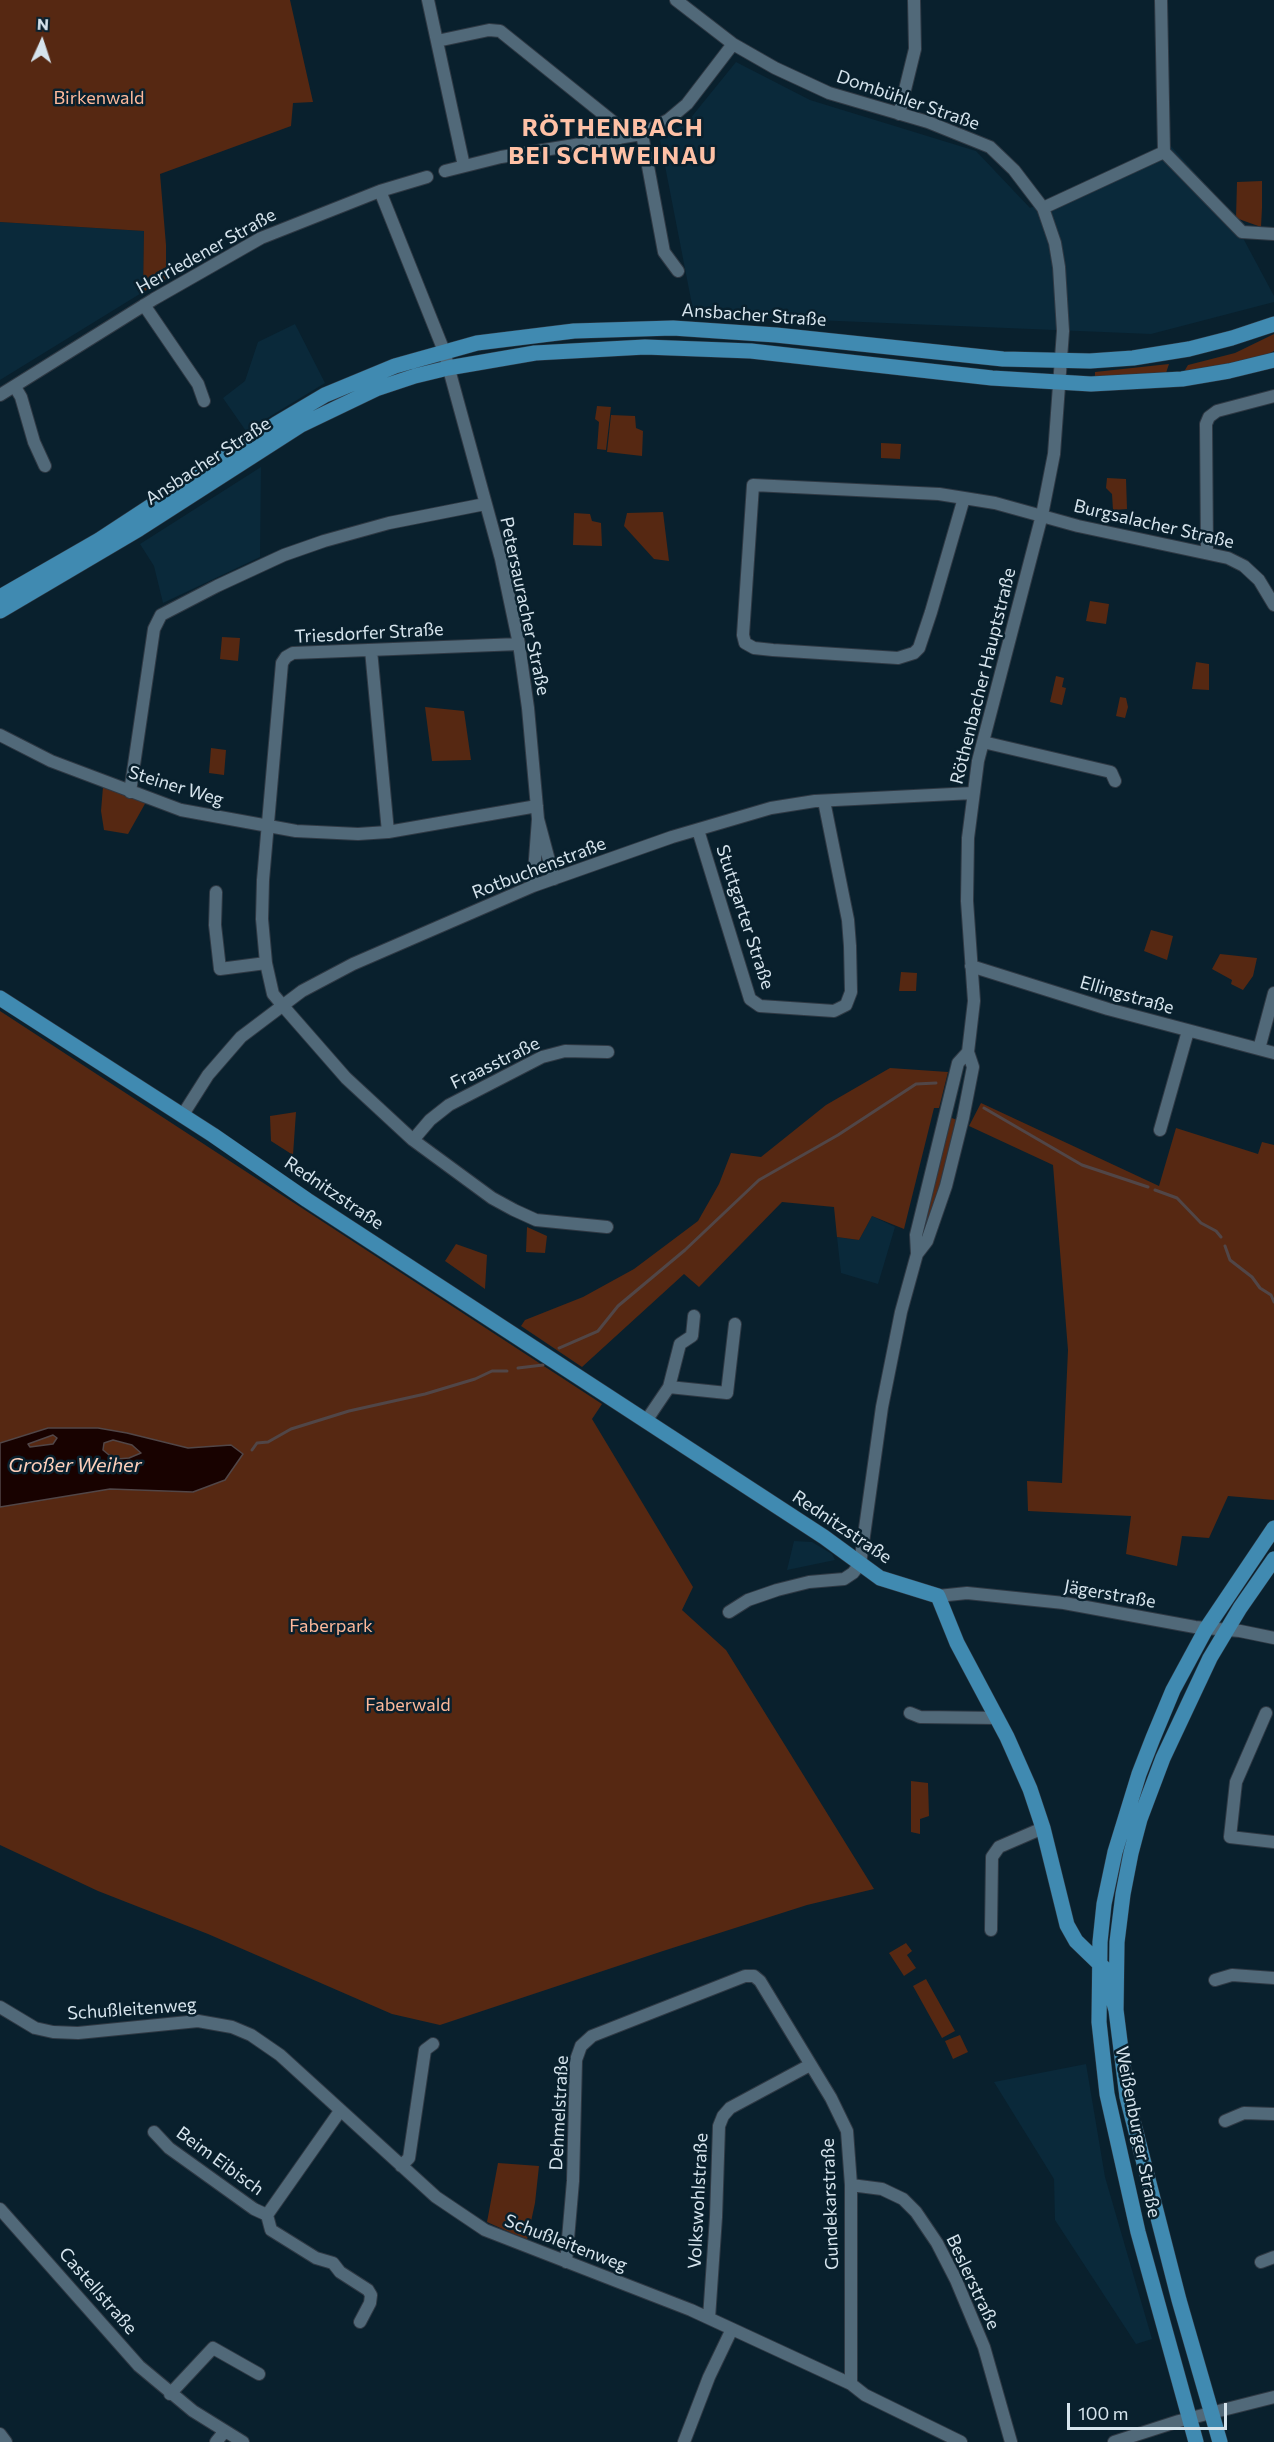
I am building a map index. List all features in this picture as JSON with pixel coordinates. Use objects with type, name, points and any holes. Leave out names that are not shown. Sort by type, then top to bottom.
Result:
[{"type":"main road","name":"Ansbacher Straße","points":[[0,597],[99,540],[306,405],[374,373],[444,351],[554,333],[617,328],[673,328],[768,334],[983,357],[1062,362],[1133,358],[1189,349],[1274,324]]},
{"type":"main road","name":"Ansbacher Straße","points":[[0,611],[130,534],[300,425],[376,389],[448,368],[535,353],[645,347],[769,353],[981,377],[1060,383],[1120,383],[1182,379],[1237,370],[1274,360]]},
{"type":"main road","points":[[1182,379],[1177,370],[1181,359],[1189,349]]},
{"type":"main road","name":"Rednitzstraße","points":[[0,998],[860,1563],[890,1582],[938,1596]]},
{"type":"main road","name":"Weißenburger Straße","points":[[1196,2442],[1154,2294],[1107,2094],[1101,2048],[1099,1962],[1107,1886],[1126,1812],[1152,1738],[1173,1690],[1206,1629],[1274,1528]]},
{"type":"main road","name":"Weißenburger Straße","points":[[1220,2442],[1152,2200],[1127,2097],[1116,2010],[1116,1960],[1120,1915],[1129,1863],[1140,1820],[1176,1728],[1227,1630],[1274,1559]]},
{"type":"main road","points":[[938,1596],[957,1643],[998,1718],[1030,1790],[1043,1828],[1066,1925],[1076,1941],[1108,1972],[1108,1983],[1116,2010]]},
{"type":"main road","points":[[1126,2180],[1137,2185],[1152,2200]]},
{"type":"street","points":[[428,0],[464,166]]},
{"type":"street","name":"Dombühler Straße","points":[[676,0],[734,44],[775,68],[829,93],[965,136],[990,147],[1014,170],[1043,208],[1055,243],[1059,267],[1063,331],[1062,362]]},
{"type":"street","points":[[899,114],[915,49],[914,0]]},
{"type":"street","points":[[1161,0],[1164,152],[1242,232],[1274,234]]},
{"type":"street","points":[[437,41],[489,30],[500,31],[617,125],[620,138]]},
{"type":"street","points":[[446,171],[501,156],[642,134],[668,120],[687,104],[734,44]]},
{"type":"street","points":[[642,134],[664,252],[678,271]]},
{"type":"street","points":[[1043,208],[1164,152]]},
{"type":"street","name":"Herriedener Straße","points":[[0,395],[144,305],[261,238],[380,191],[428,177]]},
{"type":"street","points":[[380,191],[444,351],[448,368]]},
{"type":"street","points":[[144,305],[198,384],[204,401]]},
{"type":"street","points":[[1060,383],[1062,362]]},
{"type":"street","name":"Petersauracher Straße","points":[[448,368],[501,559],[519,644],[528,708],[537,813],[533,886]]},
{"type":"street","name":"Röthenbacher Hauptstraße","points":[[917,1254],[927,1241],[946,1186],[973,1067],[968,1052],[974,1001],[967,863],[973,793],[983,742],[1042,514],[1054,454],[1060,383]]},
{"type":"street","points":[[15,387],[21,397],[34,442],[45,466]]},
{"type":"street","points":[[1207,554],[1206,424],[1209,417],[1217,411],[1274,396]]},
{"type":"street","name":"Burgsalacher Straße","points":[[964,498],[928,621],[919,648],[914,653],[898,658],[758,649],[745,643],[753,485],[964,498],[1042,514],[1078,526],[1228,558],[1244,566],[1259,580],[1274,605]]},
{"type":"street","points":[[130,792],[154,629],[161,615],[284,555],[389,523],[485,504]]},
{"type":"street","name":"Triesdorfer Straße","points":[[519,644],[293,654],[286,657],[282,663],[268,827],[262,919],[266,963],[273,994],[346,1078],[413,1140],[492,1198],[514,1210],[537,1220],[607,1227]]},
{"type":"street","points":[[371,650],[388,832]]},
{"type":"street","name":"Steiner Weg","points":[[0,735],[51,761],[130,792],[201,815],[268,827],[358,834],[537,813]]},
{"type":"street","points":[[983,742],[1111,772],[1115,781]]},
{"type":"street","name":"Rotbuchenstraße","points":[[182,1116],[208,1075],[241,1037],[302,991],[353,964],[533,886],[698,830],[771,808],[824,801],[973,793]]},
{"type":"street","name":"Stuttgarter Straße","points":[[698,830],[750,999],[760,1006],[834,1011],[846,1005],[851,992],[850,946],[848,920],[824,801]]},
{"type":"street","name":"Petersauracher Straße","points":[[537,813],[554,879]]},
{"type":"street","points":[[216,892],[215,925],[220,969],[266,963]]},
{"type":"street","name":"Ellingstraße","points":[[971,966],[1068,998],[1274,1053]]},
{"type":"street","points":[[1259,1049],[1274,993]]},
{"type":"street","points":[[1160,1130],[1188,1031]]},
{"type":"street","name":"Fraasstraße","points":[[413,1140],[430,1120],[449,1105],[542,1057],[564,1051],[608,1052]]},
{"type":"street","name":"Röthenbacher Hauptstraße","points":[[860,1563],[882,1407],[901,1312],[917,1254],[916,1235],[956,1069],[958,1063],[968,1052]]},
{"type":"street","points":[[646,1421],[669,1387],[680,1344],[692,1336],[694,1316]]},
{"type":"street","points":[[669,1387],[727,1393],[735,1324]]},
{"type":"street","points":[[729,1612],[748,1600],[777,1590],[809,1582],[844,1579],[853,1574],[860,1563]]},
{"type":"street","name":"Jägerstraße","points":[[938,1596],[966,1593],[1064,1603],[1206,1629],[1274,1638]]},
{"type":"street","points":[[910,1713],[920,1717],[998,1718]]},
{"type":"street","points":[[1266,1713],[1236,1782],[1230,1837],[1274,1842]]},
{"type":"street","points":[[991,1930],[992,1857],[999,1847],[1043,1828]]},
{"type":"street","points":[[1215,1980],[1232,1975],[1274,1978]]},
{"type":"street","name":"Dehmelstraße","points":[[566,2262],[573,2181],[576,2060],[581,2046],[592,2036],[745,1976],[754,1976]]},
{"type":"street","name":"Gundekarstraße","points":[[754,1976],[760,1981],[831,2098],[847,2132],[851,2185],[851,2384]]},
{"type":"street","name":"Schußleitenweg","points":[[0,2007],[35,2028],[53,2032],[78,2033],[198,2021],[232,2027],[250,2035],[280,2055],[450,2208],[485,2230],[709,2318],[851,2384],[865,2395],[961,2442]]},
{"type":"street","points":[[401,2166],[409,2157],[425,2050],[433,2044]]},
{"type":"street","name":"Volkswohlstraße","points":[[709,2318],[719,2126],[723,2116],[730,2108],[810,2065]]},
{"type":"street","name":"Beim Eibisch","points":[[340,2111],[267,2215],[271,2230],[316,2258],[333,2263],[340,2272],[368,2290],[371,2295],[370,2303],[360,2322]]},
{"type":"street","points":[[1226,2121],[1244,2113],[1274,2114]]},
{"type":"street","name":"Beim Eibisch","points":[[154,2132],[169,2148],[254,2209],[267,2215]]},
{"type":"street","name":"Beslerstraße","points":[[851,2185],[882,2188],[903,2199],[916,2212],[937,2243],[956,2280],[984,2348],[1011,2442]]},
{"type":"street","name":"Castellstraße","points":[[0,2209],[31,2241],[139,2366],[170,2394],[243,2442]]},
{"type":"street","points":[[1261,2262],[1274,2257]]},
{"type":"street","points":[[684,2442],[709,2377],[732,2329]]},
{"type":"street","points":[[170,2394],[213,2348],[259,2374]]},
{"type":"street","points":[[1114,2442],[1189,2418],[1274,2397]]},
{"type":"street","points":[[216,2442],[225,2431]]},
{"type":"street","points":[[0,2434],[6,2442]]},
{"type":"shaded area","points":[[736,62],[810,100],[976,151],[1030,208],[1169,144],[1227,208],[1274,296],[1274,302],[1151,334],[694,315],[660,140],[689,120]]},
{"type":"shaded area","points":[[0,222],[144,231],[143,292],[0,380]]},
{"type":"shaded area","points":[[295,324],[325,383],[246,431],[223,398],[245,381],[258,342]]},
{"type":"shaded area","points":[[261,467],[260,557],[163,603],[154,566],[140,544]]},
{"type":"shaded area","points":[[872,1216],[895,1227],[878,1284],[841,1273],[837,1237],[859,1240]]},
{"type":"shaded area","points":[[794,1541],[812,1542],[832,1554],[835,1560],[787,1570]]},
{"type":"shaded area","points":[[1086,2064],[1105,2177],[1152,2339],[1136,2344],[1055,2220],[1054,2179],[994,2082]]},
{"type":"green space","name":"Birkenwald","points":[[0,0],[290,0],[313,102],[293,103],[291,126],[160,174],[166,245],[166,279],[143,292],[144,231],[0,222]]},
{"type":"green space","points":[[1262,181],[1261,227],[1236,218],[1237,182]]},
{"type":"green space","points":[[1274,334],[1274,351],[1266,355],[1243,363],[1186,372],[1185,370],[1188,365],[1235,353]]},
{"type":"green space","points":[[1169,364],[1165,376],[1095,379],[1095,372]]},
{"type":"green space","points":[[597,406],[611,407],[606,450],[597,449],[599,422],[595,419]]},
{"type":"green space","points":[[611,415],[635,416],[636,428],[643,431],[642,456],[607,452]]},
{"type":"green space","points":[[881,443],[901,444],[900,459],[881,458]]},
{"type":"green space","points":[[1107,478],[1126,479],[1127,509],[1113,510],[1112,494],[1106,488]]},
{"type":"green space","points":[[663,512],[669,561],[654,559],[624,526],[627,513]]},
{"type":"green space","points":[[574,513],[590,514],[592,521],[601,523],[602,546],[573,545]]},
{"type":"green space","points":[[1090,601],[1109,604],[1106,624],[1086,621]]},
{"type":"green space","points":[[222,637],[240,638],[238,661],[220,659]]},
{"type":"green space","points":[[1196,662],[1209,664],[1209,690],[1192,689]]},
{"type":"green space","points":[[1056,676],[1064,678],[1062,687],[1066,688],[1062,705],[1050,702]]},
{"type":"green space","points":[[1120,697],[1126,698],[1128,707],[1125,718],[1116,716]]},
{"type":"green space","points":[[425,707],[464,711],[471,760],[432,761]]},
{"type":"green space","points":[[211,748],[226,750],[224,775],[209,773]]},
{"type":"green space","points":[[103,787],[146,802],[128,834],[104,830],[101,811]]},
{"type":"green space","points":[[1151,930],[1173,936],[1167,960],[1144,951]]},
{"type":"green space","points":[[1220,954],[1257,958],[1253,976],[1243,990],[1231,984],[1232,980],[1212,969]]},
{"type":"green space","points":[[901,972],[917,973],[916,991],[899,991]]},
{"type":"green space","name":"Faberwald","points":[[0,1011],[602,1404],[592,1419],[693,1587],[682,1610],[726,1650],[874,1889],[807,1905],[440,2025],[392,2014],[208,1934],[98,1891],[0,1845]]},
{"type":"green space","points":[[890,1068],[948,1072],[939,1108],[934,1108],[904,1229],[872,1216],[859,1240],[837,1237],[834,1207],[782,1202],[699,1287],[684,1274],[582,1367],[521,1326],[525,1320],[583,1297],[634,1269],[698,1221],[719,1184],[731,1153],[761,1157],[826,1105]]},
{"type":"green space","points":[[981,1103],[1159,1186],[1176,1128],[1258,1154],[1262,1142],[1274,1145],[1274,1500],[1228,1496],[1209,1538],[1182,1536],[1177,1566],[1126,1554],[1131,1516],[1028,1511],[1027,1481],[1062,1483],[1068,1350],[1053,1165],[969,1126]]},
{"type":"green space","points":[[296,1112],[293,1155],[271,1141],[270,1116]]},
{"type":"green space","points":[[949,1117],[960,1121],[924,1240],[921,1238]]},
{"type":"green space","points":[[527,1227],[547,1236],[545,1253],[526,1252]]},
{"type":"green space","points":[[456,1244],[487,1255],[485,1289],[445,1261]]},
{"type":"green space","points":[[911,1781],[928,1783],[929,1816],[920,1819],[920,1834],[911,1832]]},
{"type":"green space","points":[[906,1943],[912,1951],[907,1955],[916,1968],[904,1976],[889,1953]]},
{"type":"green space","points":[[926,1979],[955,2031],[942,2038],[913,1986]]},
{"type":"green space","points":[[960,2035],[968,2052],[953,2059],[945,2041]]},
{"type":"green space","points":[[498,2163],[539,2166],[535,2203],[527,2240],[487,2222]]},
{"type":"water","name":"Großer Weiher","points":[[48,1428],[98,1428],[188,1448],[231,1445],[243,1454],[225,1480],[193,1492],[110,1489],[0,1507],[0,1443]],"holes":[[[53,1435],[57,1438],[53,1444],[30,1447],[28,1444]],[[113,1440],[132,1445],[141,1453],[129,1458],[117,1459],[103,1450],[104,1443]]]},
{"type":"waterway","points":[[559,1348],[598,1331],[618,1306],[685,1250],[759,1180],[838,1135],[916,1084],[936,1083]]},
{"type":"waterway","points":[[984,1108],[1082,1165],[1148,1187]]},
{"type":"waterway","points":[[1155,1190],[1177,1198],[1201,1223],[1216,1231],[1221,1237]]},
{"type":"waterway","points":[[1225,1246],[1230,1260],[1252,1277],[1260,1288],[1271,1295],[1274,1302]]},
{"type":"waterway","points":[[518,1368],[543,1365]]},
{"type":"waterway","points":[[252,1450],[257,1443],[268,1442],[291,1429],[349,1411],[425,1394],[475,1379],[492,1371],[507,1371]]},
{"type":"district","name":"RÖTHENBACH BEI SCHWEINAU","points":[[613,142]]},
{"type":"park label","name":"Faberpark","points":[[331,1626]]}]
